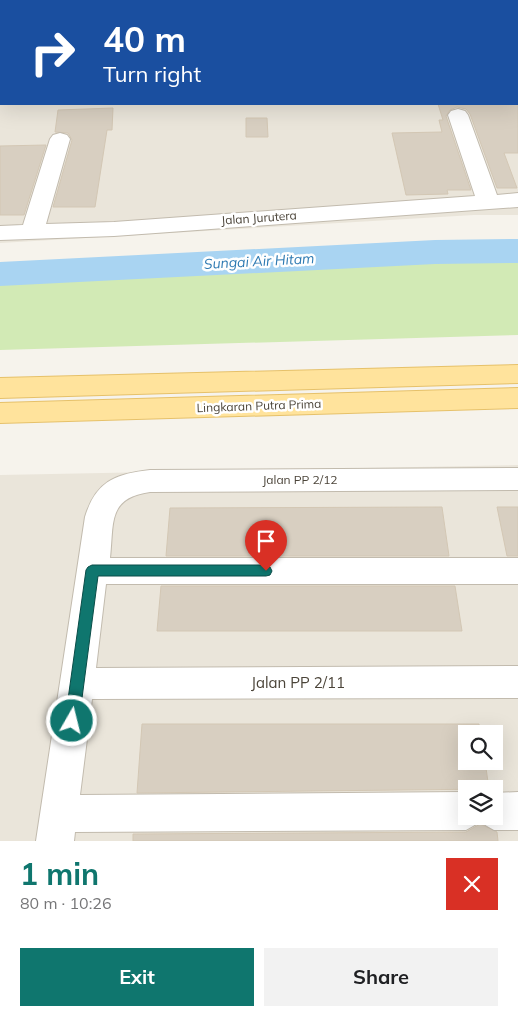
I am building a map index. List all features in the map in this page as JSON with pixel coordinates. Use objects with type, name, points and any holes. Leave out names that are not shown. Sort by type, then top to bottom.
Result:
[{"type":"main road","name":"Lingkaran Putra Prima","points":[[0,388],[518,374]]},
{"type":"main road","name":"Lingkaran Putra Prima","points":[[0,413],[518,398]]},
{"type":"street","points":[[458,115],[488,202]]},
{"type":"street","points":[[33,231],[60,139]]},
{"type":"street","name":"Jalan Jurutera","points":[[0,233],[114,229],[518,200]]},
{"type":"street","name":"Jalan PP 2/12","points":[[57,828],[102,505],[117,489],[128,483],[150,481],[518,479]]},
{"type":"street","points":[[92,570],[518,571]]},
{"type":"street","name":"Jalan PP 2/11","points":[[77,684],[518,682]]},
{"type":"street","points":[[503,811],[518,811]]},
{"type":"street","points":[[57,828],[458,812]]},
{"type":"shaded area","points":[[0,105],[518,105],[518,215],[474,215],[0,243]]},
{"type":"shaded area","points":[[518,465],[518,841],[0,841],[0,475]]},
{"type":"green space","points":[[518,249],[518,335],[0,350],[0,263]]},
{"type":"building","points":[[438,105],[518,105],[518,153],[504,153],[517,188],[497,188],[470,114],[466,109],[457,107],[450,110],[446,116],[471,190],[447,190],[448,194],[406,195],[392,133],[442,132],[439,120],[443,120]]},
{"type":"building","points":[[113,108],[112,130],[107,130],[95,207],[53,207],[72,140],[68,133],[55,132],[58,110]]},
{"type":"building","points":[[246,118],[267,118],[268,137],[246,137]]},
{"type":"building","points":[[46,145],[24,215],[0,215],[0,146]]},
{"type":"building","points":[[442,507],[449,556],[166,556],[170,508]]},
{"type":"building","points":[[497,507],[518,507],[518,556],[507,556]]},
{"type":"building","points":[[161,586],[455,586],[462,631],[157,631]]},
{"type":"building","points":[[142,724],[479,724],[458,725],[458,770],[486,770],[488,780],[458,780],[458,789],[137,793]]},
{"type":"building","points":[[478,825],[482,825],[497,832],[498,841],[133,841],[133,834],[466,832]]},
{"type":"waterway","name":"Sungai Air Hitam","points":[[0,274],[435,252],[518,251]]},
{"type":"route","points":[[72,721],[92,570],[266,571]]}]
